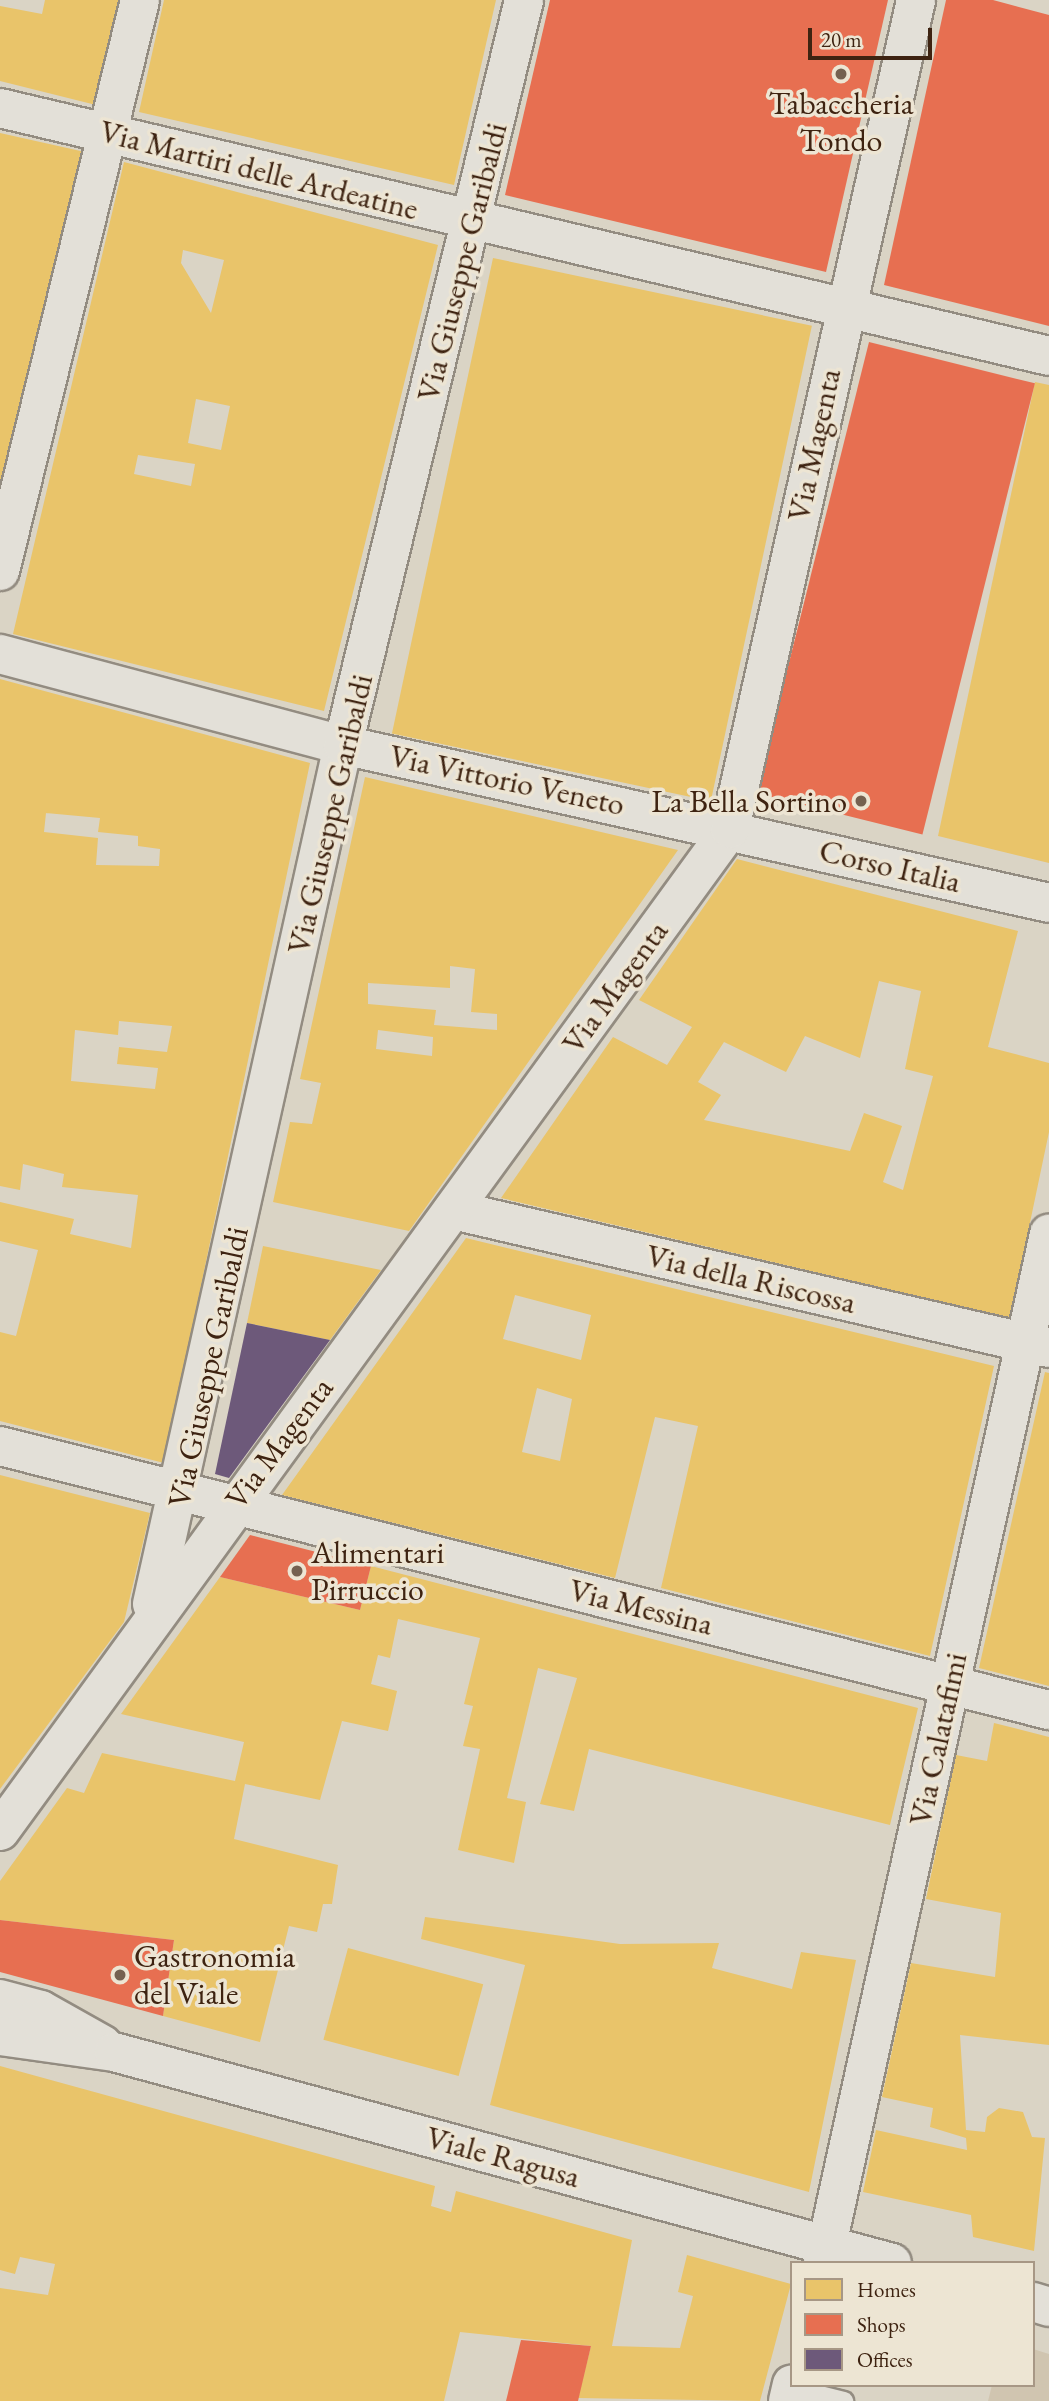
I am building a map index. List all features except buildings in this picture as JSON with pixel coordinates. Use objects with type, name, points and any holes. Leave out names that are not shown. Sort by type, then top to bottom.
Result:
[{"type":"street","points":[[0,570],[140,0]]},
{"type":"street","name":"Via Giuseppe Garibaldi","points":[[146,1630],[182,1491],[344,744],[524,0]]},
{"type":"street","name":"Via Magenta","points":[[0,1831],[146,1630],[233,1504],[453,1210],[730,829],[916,0]]},
{"type":"street","name":"Via Martiri delle Ardeatine","points":[[0,108],[472,222],[1049,356]]},
{"type":"street","name":"Via Vittorio Veneto","points":[[0,654],[344,744],[730,829]]},
{"type":"street","name":"Corso Italia","points":[[730,829],[1049,903]]},
{"type":"street","name":"Via della Riscossa","points":[[453,1210],[1037,1345]]},
{"type":"street","name":"Via Calatafimi","points":[[826,2254],[950,1685],[1037,1345],[1049,1234]]},
{"type":"street","name":"Via Messina","points":[[0,1446],[1049,1710]]},
{"type":"street","points":[[0,1998],[41,2010],[114,2052]]},
{"type":"street","points":[[0,2036],[114,2052]]},
{"type":"street","name":"Viale Ragusa","points":[[114,2052],[826,2254],[877,2261]]},
{"type":"lane","points":[[790,2391],[843,2401]]},
{"type":"shaded area","points":[[1035,2350],[1049,2354],[1049,2401],[988,2401],[992,2387],[1035,2387]]},
{"type":"place","name":"Tabaccheria Tondo","points":[[841,74]]},
{"type":"place","name":"La Bella Sortino","points":[[861,801]]},
{"type":"place","name":"Alimentari Pirruccio","points":[[297,1571]]},
{"type":"place","name":"Gastronomia del Viale","points":[[120,1975]]}]
